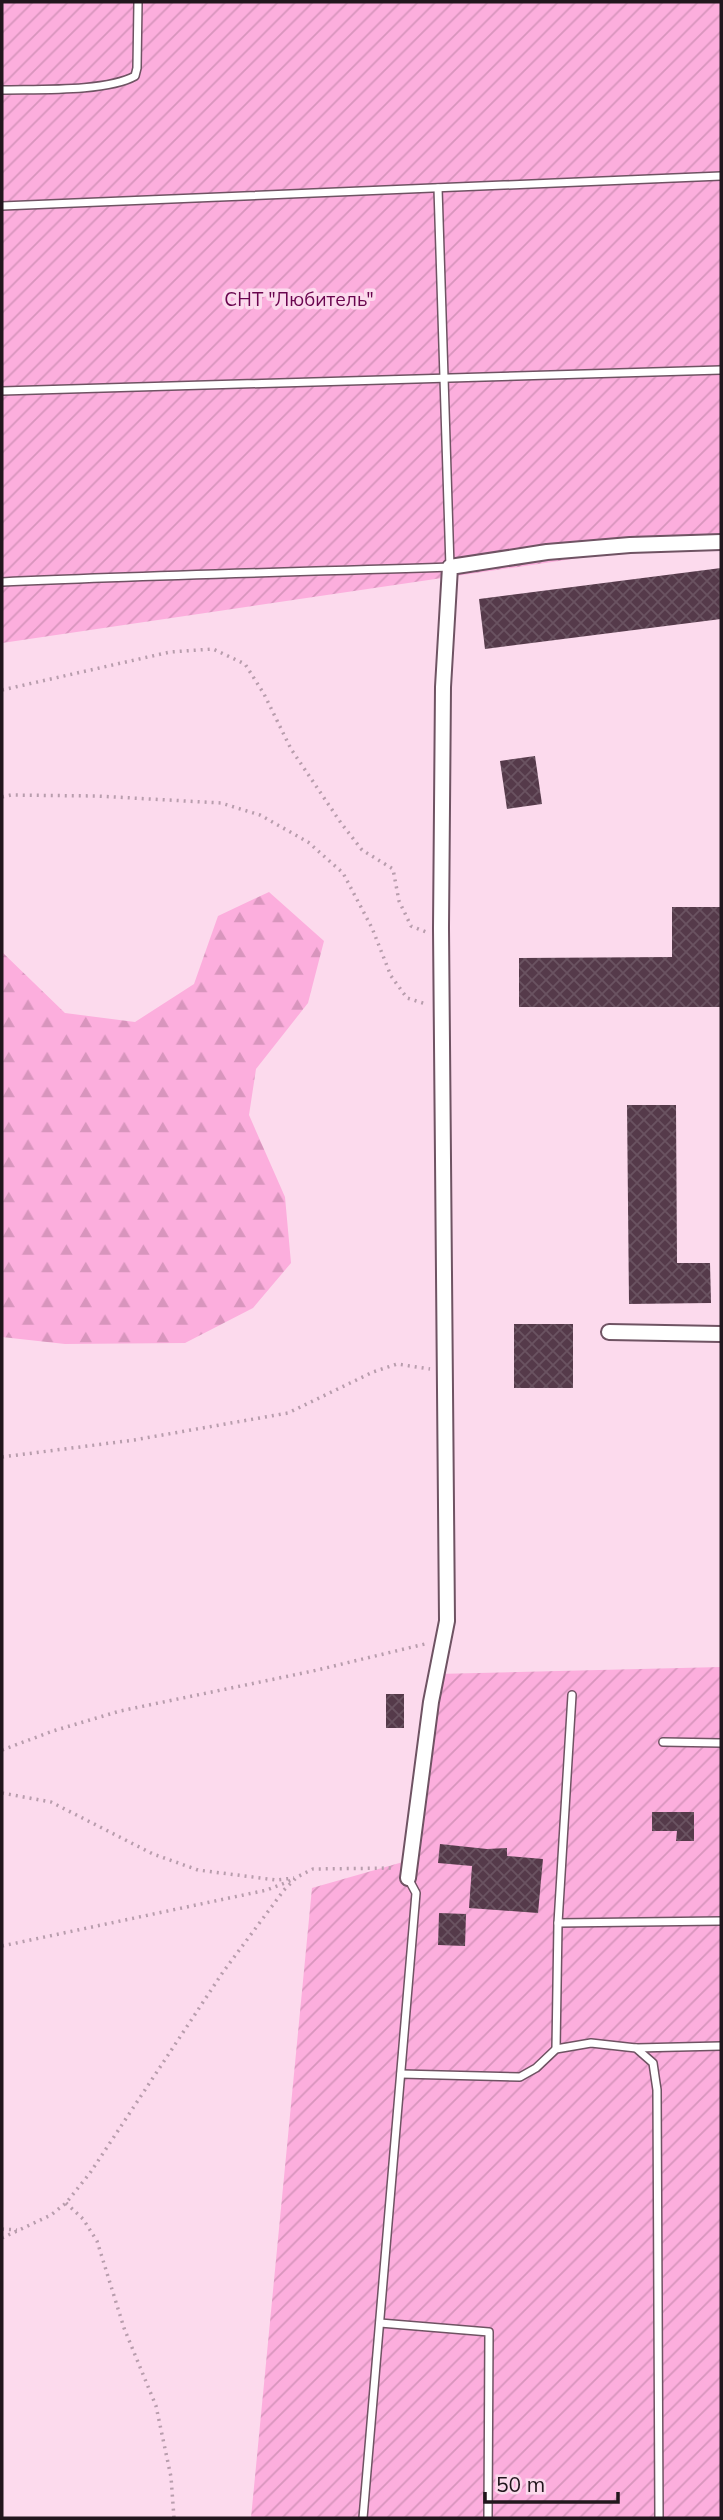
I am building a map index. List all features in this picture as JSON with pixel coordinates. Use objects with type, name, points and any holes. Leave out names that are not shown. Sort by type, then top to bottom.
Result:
[{"type":"street","points":[[408,1873],[430,1702],[447,1621],[441,939],[443,687],[450,566],[547,552],[630,545],[721,542]]},
{"type":"street","points":[[609,1332],[721,1334]]},
{"type":"lane","points":[[2,90],[95,86],[124,82],[135,76],[138,68],[138,2]]},
{"type":"lane","points":[[2,206],[721,176]]},
{"type":"lane","points":[[2,582],[80,577],[450,566],[438,188]]},
{"type":"lane","points":[[2,391],[721,370]]},
{"type":"lane","points":[[556,2049],[558,1923],[572,1695]]},
{"type":"lane","points":[[663,1742],[721,1743]]},
{"type":"lane","points":[[363,2518],[416,1893],[408,1873]]},
{"type":"lane","points":[[558,1923],[721,1921]]},
{"type":"lane","points":[[401,2074],[520,2077],[536,2068],[556,2049],[591,2043],[636,2048],[721,2046]]},
{"type":"lane","points":[[636,2048],[653,2063],[657,2090],[659,2518]]},
{"type":"lane","points":[[380,2323],[489,2332],[488,2518]]},
{"type":"path","points":[[2,690],[170,652],[213,649],[246,664],[291,749],[341,823],[362,850],[393,869],[400,901],[411,926],[441,939]]},
{"type":"path","points":[[2,797],[97,796],[221,803],[260,815],[309,842],[342,873],[372,928],[391,976],[407,998],[422,1004],[442,1004]]},
{"type":"path","points":[[2,1457],[134,1440],[288,1413],[373,1372],[397,1364],[444,1371]]},
{"type":"path","points":[[2,1750],[120,1711],[313,1671],[444,1640]]},
{"type":"path","points":[[2,1793],[51,1802],[153,1854],[198,1870],[276,1880],[297,1877]]},
{"type":"path","points":[[2,1946],[267,1890],[313,1869],[368,1867],[408,1873]]},
{"type":"path","points":[[2,2238],[51,2215],[66,2203],[104,2152],[223,1972],[284,1890],[297,1877]]},
{"type":"path","points":[[66,2203],[83,2219],[97,2241],[124,2328],[156,2406],[171,2477],[174,2518]]},
{"type":"path","points":[[2,2229],[19,2230]]},
{"type":"green space","name":"СНТ \"Любитель\"","points":[[2,2],[721,2],[721,537],[2,643]]},
{"type":"green space","points":[[269,892],[324,941],[308,1003],[256,1069],[249,1115],[285,1197],[291,1263],[253,1308],[185,1343],[65,1344],[2,1337],[2,952],[65,1013],[135,1022],[194,984],[218,916]]},
{"type":"green space","points":[[721,1667],[721,2518],[251,2518],[312,1888],[417,1858],[436,1674]]},
{"type":"building","points":[[721,568],[721,619],[485,649],[479,599]]},
{"type":"building","points":[[535,756],[542,804],[507,809],[500,761]]},
{"type":"building","points":[[672,907],[721,907],[721,1007],[519,1007],[519,958],[672,957]]},
{"type":"building","points":[[627,1105],[676,1105],[677,1263],[710,1263],[711,1303],[629,1304]]},
{"type":"building","points":[[514,1324],[573,1324],[573,1388],[514,1388]]},
{"type":"building","points":[[386,1694],[404,1694],[404,1728],[386,1728]]},
{"type":"building","points":[[652,1812],[694,1812],[694,1841],[676,1841],[677,1831],[652,1831]]},
{"type":"building","points":[[440,1844],[487,1849],[507,1848],[507,1856],[543,1859],[538,1913],[469,1908],[472,1866],[438,1863]]},
{"type":"building","points":[[439,1913],[466,1914],[465,1946],[438,1945]]}]
